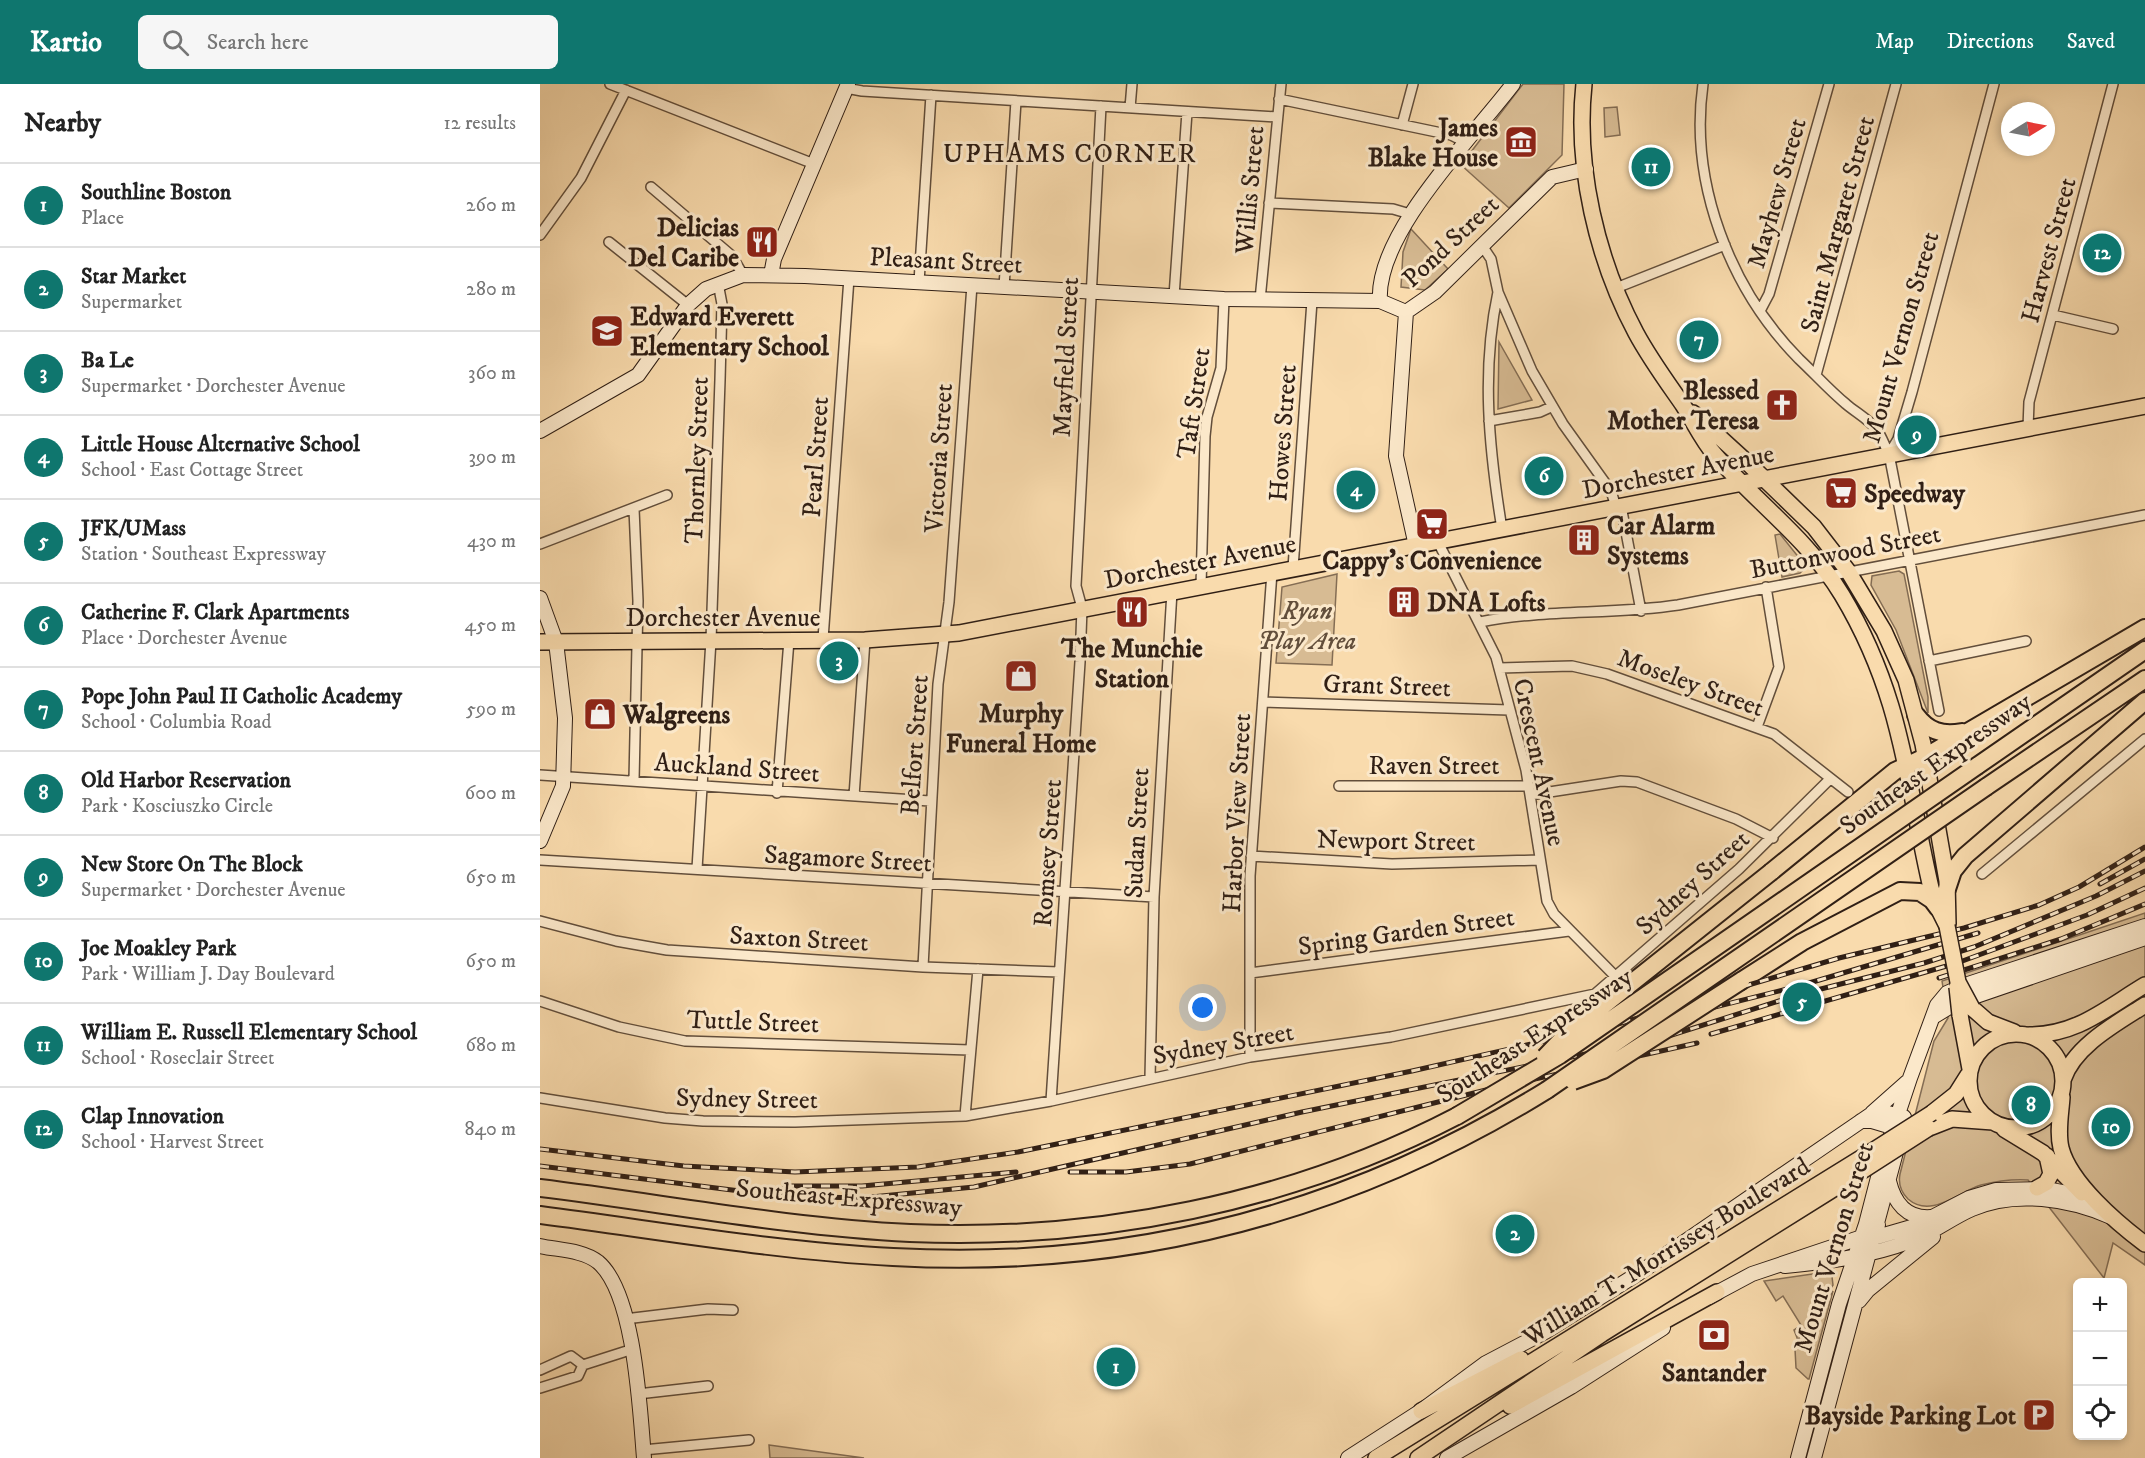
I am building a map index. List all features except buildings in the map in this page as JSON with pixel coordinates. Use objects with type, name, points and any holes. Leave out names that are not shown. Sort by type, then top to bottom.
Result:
[{"type":"highway","points":[[1531,1074],[1564,1036],[1895,771],[1925,757],[2145,628]]},
{"type":"highway","name":"Southeast Expressway","points":[[540,1188],[880,1231],[955,1234],[1047,1231],[1151,1218],[1254,1195],[1370,1156],[1457,1116],[1531,1074],[2145,650]]},
{"type":"highway","name":"Southeast Expressway","points":[[540,1215],[860,1256],[951,1259],[1046,1256],[1162,1241],[1269,1216],[1380,1178],[1463,1138],[1547,1090],[2145,679]]},
{"type":"highway","points":[[1947,889],[1953,871],[1965,856],[2145,701]]},
{"type":"highway","points":[[1916,715],[1926,726],[1941,733],[1958,733],[1974,728]]},
{"type":"highway","points":[[1547,1090],[1603,1070],[1784,953],[1904,890],[1922,893],[1938,908]]},
{"type":"main road","points":[[1584,84],[1582,136],[1586,169],[1600,241],[1616,288],[1636,334],[1708,446],[1742,483],[1794,533],[1829,575],[1852,612],[1879,666],[1897,720],[1929,879],[1938,908],[1947,926]]},
{"type":"main road","points":[[1683,406],[1728,444],[1793,505],[1848,571],[1867,599],[1892,648],[1916,715],[1925,757],[1947,889],[1947,926],[1966,1011],[1969,1087],[1973,1101],[1979,1110],[1995,1123],[2047,1156],[2074,1187],[2092,1199],[2145,1244]]},
{"type":"main road","name":"Dorchester Avenue","points":[[548,642],[865,640],[943,635],[2145,406]]},
{"type":"main road","points":[[1793,505],[1794,473]]},
{"type":"main road","points":[[1970,1071],[1976,1055],[1988,1042],[2001,1035],[2054,1034],[2074,1029],[2145,985]]},
{"type":"main road","points":[[1995,1123],[2015,1128],[2036,1123],[2053,1109],[2069,1067],[2090,1044],[2145,1005]]},
{"type":"main road","points":[[1966,1011],[1992,1024],[2040,1040],[2053,1052],[2061,1067],[2061,1148],[2092,1199]]},
{"type":"main road","name":"William T. Morrissey Boulevard","points":[[1418,1458],[1602,1334],[1859,1173],[1930,1121],[1959,1090],[1970,1071]]},
{"type":"main road","name":"William T. Morrissey Boulevard","points":[[1376,1458],[1866,1155],[1930,1121],[1952,1119],[1995,1123]]},
{"type":"main road","points":[[2037,1188],[2046,1183],[2051,1174],[2047,1156]]},
{"type":"main road","points":[[1464,1429],[1717,1292]]},
{"type":"main road","points":[[1421,1411],[1503,1366],[1574,1337]]},
{"type":"street","points":[[609,84],[814,164]]},
{"type":"street","points":[[1130,108],[1132,84]]},
{"type":"street","name":"Willis Street","points":[[1260,300],[1281,84]]},
{"type":"street","points":[[1402,124],[1413,84]]},
{"type":"street","points":[[1380,301],[1380,286],[1410,214],[1513,84]]},
{"type":"street","points":[[1703,84],[1700,128],[1703,164],[1713,209],[1725,245],[1741,280],[1760,311],[1786,345],[1874,426],[1889,454]]},
{"type":"street","name":"Mayhew Street","points":[[1760,311],[1769,294],[1829,84]]},
{"type":"street","name":"Saint Margaret Street","points":[[1816,375],[1896,84]]},
{"type":"street","name":"Mount Vernon Street","points":[[1939,711],[1889,454],[1898,439],[1912,392],[1994,84]]},
{"type":"street","name":"Harvest Street","points":[[2028,428],[2029,402],[2113,84]]},
{"type":"street","points":[[771,274],[774,259],[847,86],[931,95],[1277,117]]},
{"type":"street","points":[[540,235],[581,178],[626,90]]},
{"type":"street","points":[[919,282],[931,95]]},
{"type":"street","points":[[1279,99],[1455,136],[1467,143]]},
{"type":"street","points":[[1004,287],[1016,100]]},
{"type":"street","name":"Mayfield Street","points":[[1083,608],[1076,586],[1089,292],[1101,106]]},
{"type":"street","points":[[1174,296],[1187,111]]},
{"type":"street","name":"Pond Street","points":[[1406,312],[1435,292],[1552,177],[1586,169]]},
{"type":"street","points":[[651,187],[732,256],[742,275]]},
{"type":"street","points":[[1269,203],[1393,209],[1410,214]]},
{"type":"street","points":[[609,242],[688,305]]},
{"type":"street","points":[[1616,288],[1725,245]]},
{"type":"street","points":[[1483,247],[1491,259],[1498,291],[1521,349],[1551,407],[1608,486],[1619,507],[1641,611]]},
{"type":"street","name":"Pleasant Street","points":[[540,431],[638,375],[688,305],[701,293],[718,283],[742,275],[771,274],[1224,299],[1380,301],[1406,312]]},
{"type":"street","name":"Pearl Street","points":[[823,639],[849,278]]},
{"type":"street","name":"Thornley Street","points":[[697,869],[711,640],[722,304],[718,283]]},
{"type":"street","name":"Victoria Street","points":[[943,635],[949,603],[972,285]]},
{"type":"street","points":[[1498,291],[1489,351],[1488,421],[1502,529]]},
{"type":"street","name":"Taft Street","points":[[1201,586],[1205,436],[1207,417],[1221,368],[1224,299]]},
{"type":"street","name":"Howes Street","points":[[1293,568],[1312,301]]},
{"type":"street","points":[[1406,312],[1396,456],[1416,546]]},
{"type":"street","points":[[2053,315],[2113,330]]},
{"type":"street","points":[[1488,421],[1540,412],[1551,407]]},
{"type":"street","points":[[540,544],[667,495]]},
{"type":"street","points":[[633,509],[638,601],[634,780]]},
{"type":"street","name":"Buttonwood Street","points":[[1480,622],[1519,614],[1641,611],[2145,515]]},
{"type":"street","name":"Crescent Avenue","points":[[1438,542],[1493,646],[1500,668],[1529,791],[1547,901],[1554,914],[1569,931],[1616,977]]},
{"type":"street","name":"Harbor View Street","points":[[1250,1057],[1251,856],[1272,572]]},
{"type":"street","points":[[1757,727],[1779,667],[1766,587]]},
{"type":"street","name":"Sudan Street","points":[[1150,1078],[1154,897],[1172,591]]},
{"type":"street","points":[[540,598],[565,718],[564,777],[540,840]]},
{"type":"street","name":"Romsey Street","points":[[1051,1101],[1083,608]]},
{"type":"street","name":"Belfort Street","points":[[923,967],[930,801],[943,635]]},
{"type":"street","points":[[777,793],[789,640]]},
{"type":"street","points":[[854,796],[865,640]]},
{"type":"street","points":[[1929,661],[2026,642]]},
{"type":"street","name":"Moseley Street","points":[[1500,668],[1572,666],[1596,670],[1757,727],[1782,740],[1848,792]]},
{"type":"street","name":"Grant Street","points":[[1263,702],[1509,710]]},
{"type":"street","points":[[1982,874],[2145,739]]},
{"type":"street","name":"Auckland Street","points":[[540,775],[703,784],[777,793],[930,801]]},
{"type":"street","name":"Sydney Street","points":[[540,1098],[665,1118],[712,1121],[795,1122],[965,1116],[1051,1101],[1250,1057],[1392,1037],[1595,994],[1773,838],[1830,779]]},
{"type":"street","name":"Raven Street","points":[[1339,786],[1529,791],[1629,781],[1736,819],[1773,838]]},
{"type":"street","name":"Newport Street","points":[[1251,856],[1392,864],[1539,860]]},
{"type":"street","name":"Sagamore Street","points":[[540,860],[1154,897]]},
{"type":"street","name":"Saxton Street","points":[[540,921],[616,941],[667,950],[923,967],[1059,972]]},
{"type":"street","name":"Mount Vernon Street","points":[[1814,1458],[1870,1253],[1872,1233],[1910,1078],[1939,1001],[1958,988],[2145,926]]},
{"type":"street","name":"Spring Garden Street","points":[[1250,973],[1569,931]]},
{"type":"street","points":[[1930,1021],[1940,1011],[1956,1003],[2145,938]]},
{"type":"street","points":[[965,1116],[978,969]]},
{"type":"street","name":"Tuttle Street","points":[[540,1001],[619,1027],[685,1041],[970,1050]]},
{"type":"street","name":"Mount Vernon Street","points":[[1798,1458],[1842,1293],[1855,1256],[1872,1233],[1889,1181],[1900,1122],[1918,1077],[1921,1052]]},
{"type":"street","name":"William T. Morrissey Boulevard","points":[[1348,1458],[1421,1411],[1466,1376],[1630,1279],[1861,1121],[1898,1093],[1910,1078]]},
{"type":"street","points":[[1861,1121],[1900,1122]]},
{"type":"street","points":[[1889,1181],[1895,1198],[1903,1209],[1917,1217],[1936,1216]]},
{"type":"street","points":[[1447,1458],[1622,1356],[1717,1292],[1766,1268],[1872,1233],[1909,1228],[1984,1193],[2009,1188],[2037,1188],[2092,1199]]},
{"type":"street","points":[[1766,1268],[1818,1263],[1870,1253],[1921,1237],[1961,1215],[1997,1201],[2028,1199],[2066,1204],[2113,1218]]},
{"type":"street","points":[[1853,1313],[1868,1290],[1961,1215]]},
{"type":"street","points":[[540,1246],[582,1254],[598,1263],[609,1276],[626,1319],[633,1349],[643,1454],[749,1440]]},
{"type":"street","points":[[1818,1263],[1831,1267],[1839,1274],[1842,1293]]},
{"type":"street","points":[[626,1319],[708,1309],[733,1310]]},
{"type":"street","points":[[540,1388],[578,1376],[583,1365],[633,1349]]},
{"type":"street","points":[[540,1370],[571,1356],[583,1365]]},
{"type":"street","points":[[638,1394],[708,1386]]},
{"type":"green space","points":[[1523,84],[1564,84],[1562,155],[1509,208],[1461,165]]},
{"type":"green space","points":[[1617,107],[1620,135],[1605,137],[1604,108]]},
{"type":"green space","points":[[1411,229],[1448,269],[1425,290],[1401,287],[1403,252]]},
{"type":"green space","points":[[1499,342],[1532,400],[1498,409]]},
{"type":"green space","points":[[1780,534],[1804,564],[1804,569],[1800,573],[1782,577],[1775,535]]},
{"type":"green space","points":[[1899,571],[1904,574],[1928,697],[1928,713],[1896,630],[1871,585],[1872,576]]},
{"type":"green space","name":"Ryan Play Area","points":[[1337,574],[1332,665],[1276,663],[1282,587]]},
{"type":"green space","points":[[2145,913],[2145,1265],[2113,1243],[2104,1278],[2028,1180],[1981,1185],[1935,1205],[1917,1204],[1904,1194],[1899,1181],[1900,1174],[1934,1041],[1948,1018],[1942,981]]},
{"type":"green space","points":[[1826,1272],[1832,1277],[1833,1285],[1798,1340],[1794,1330],[1801,1325],[1783,1296],[1776,1301],[1764,1281]]},
{"type":"green space","points":[[1833,1291],[1808,1379],[1796,1368],[1795,1349]]},
{"type":"green space","points":[[769,1445],[864,1458],[770,1458]]},
{"type":"railway","points":[[540,1149],[684,1166],[795,1172],[918,1167],[1018,1152],[1412,1071],[1611,1026],[1839,958],[1964,928],[2039,905],[2079,887],[2145,847]]},
{"type":"railway","points":[[2100,884],[2145,859]]},
{"type":"railway","points":[[540,1166],[756,1193],[821,1197],[861,1198],[974,1187],[1302,1112],[1659,1039],[1801,994],[1924,963],[1974,947],[2096,896],[2145,871]]},
{"type":"railway","points":[[1711,1034],[1957,963],[2087,915],[2145,888]]},
{"type":"railway","points":[[1939,978],[2061,939],[2145,904]]},
{"type":"railway","points":[[1643,1025],[1799,986],[1978,933]]},
{"type":"railway","points":[[1070,1172],[1126,1172],[1190,1164],[1486,1090],[1697,1043]]},
{"type":"railway","points":[[785,1186],[862,1186],[1016,1172]]},
{"type":"place","name":"James Blake House","points":[[1521,142]]},
{"type":"place","name":"William E. Russell Elementary School","points":[[1651,167]]},
{"type":"place","name":"Delicias Del Caribe","points":[[762,242]]},
{"type":"place","name":"Clap Innovation","points":[[2102,253]]},
{"type":"place","name":"Edward Everett Elementary School","points":[[607,331]]},
{"type":"place","name":"Pope John Paul II Catholic Academy","points":[[1699,340]]},
{"type":"place","name":"Blessed Mother Teresa","points":[[1782,405]]},
{"type":"place","name":"New Store On The Block","points":[[1917,435]]},
{"type":"place","name":"Catherine F. Clark Apartments","points":[[1544,476]]},
{"type":"place","name":"Little House Alternative School","points":[[1356,490]]},
{"type":"place","name":"Speedway","points":[[1841,493]]},
{"type":"place","name":"Cappy's Convenience","points":[[1432,524]]},
{"type":"place","name":"Car Alarm Systems","points":[[1584,540]]},
{"type":"place","name":"DNA Lofts","points":[[1404,602]]},
{"type":"place","name":"The Munchie Station","points":[[1132,612]]},
{"type":"place","name":"Ba Le","points":[[839,661]]},
{"type":"place","name":"Murphy Funeral Home","points":[[1021,676]]},
{"type":"place","name":"Walgreens","points":[[600,714]]},
{"type":"place","name":"JFK/UMass","points":[[1802,1002]]},
{"type":"place","name":"Old Harbor Reservation","points":[[2031,1105]]},
{"type":"place","name":"Joe Moakley Park","points":[[2111,1127]]},
{"type":"place","name":"Star Market","points":[[1515,1234]]},
{"type":"place","name":"Santander","points":[[1714,1335]]},
{"type":"place","name":"Southline Boston","points":[[1116,1367]]},
{"type":"place","name":"Bayside Parking Lot","points":[[2039,1415]]},
{"type":"district","name":"UPHAMS CORNER","points":[[1070,153]]}]
